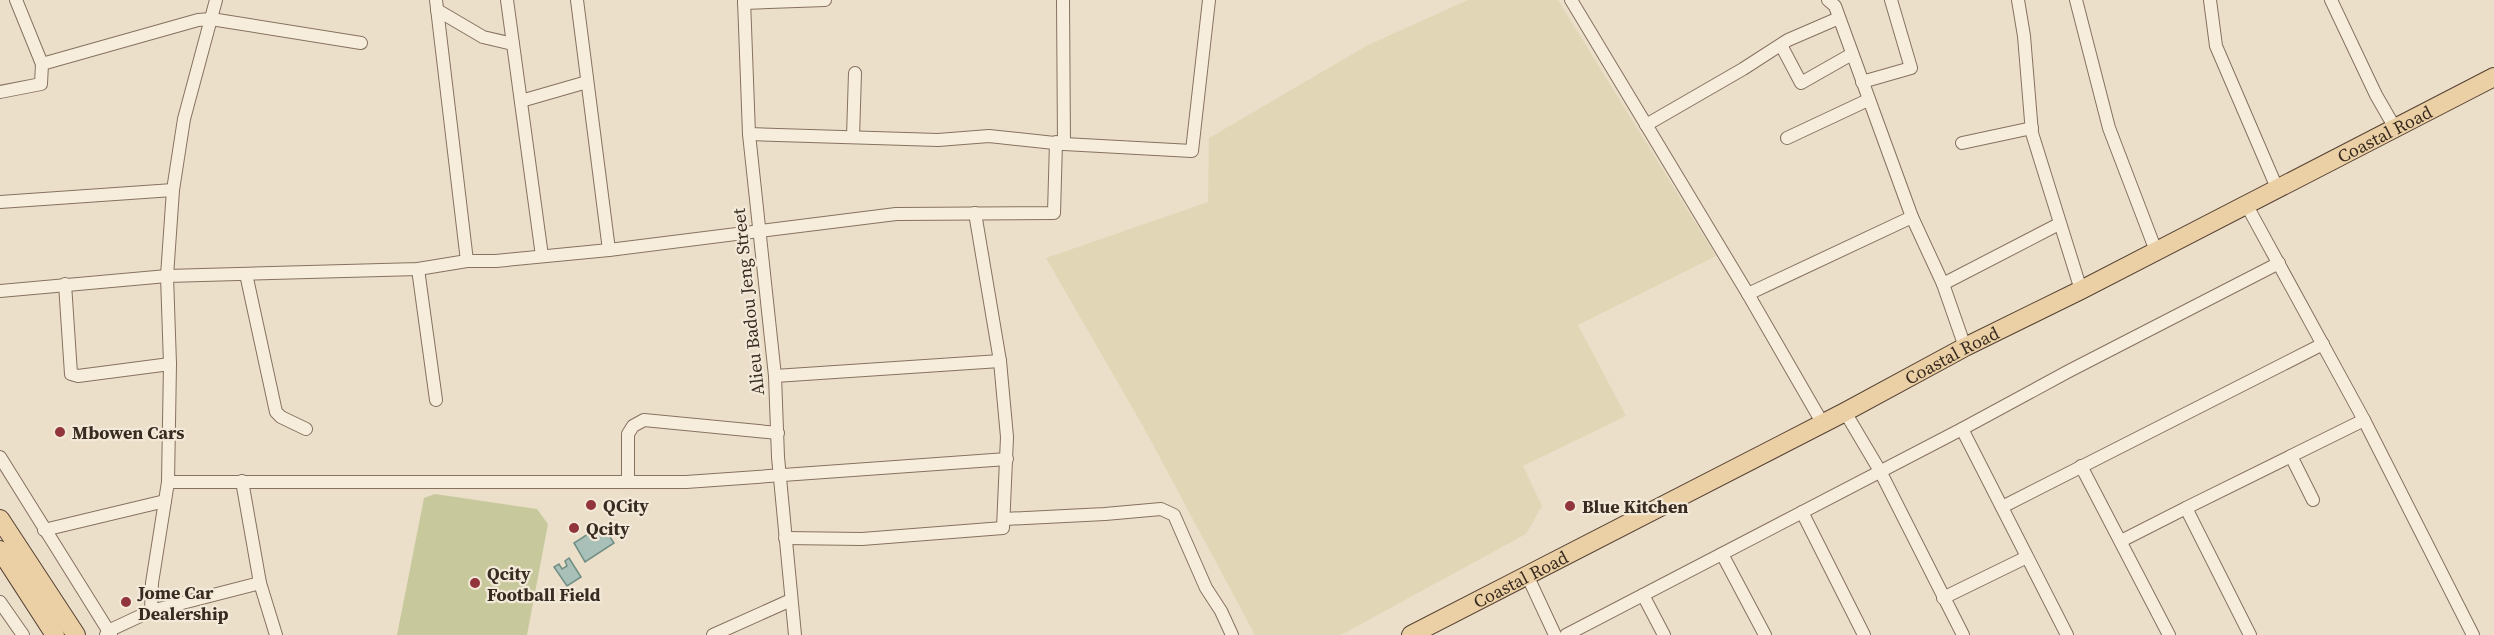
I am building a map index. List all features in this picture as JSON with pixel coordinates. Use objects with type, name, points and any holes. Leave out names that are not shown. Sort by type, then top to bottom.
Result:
[{"type":"main road","name":"Coastal Road","points":[[1411,635],[1823,424],[1965,347],[2081,290],[2494,76]]},
{"type":"main road","points":[[0,519],[76,635]]},
{"type":"main road","points":[[0,550],[55,635]]},
{"type":"street","points":[[0,92],[41,84],[42,64],[16,0]]},
{"type":"street","points":[[151,611],[152,583],[168,482],[170,364],[167,276],[173,190],[184,120],[216,0]]},
{"type":"street","points":[[507,0],[542,256]]},
{"type":"street","points":[[577,0],[609,250]]},
{"type":"street","points":[[744,1],[825,0]]},
{"type":"street","points":[[0,291],[167,276],[418,269],[467,261],[496,261],[609,250],[896,214],[1054,213],[1060,143],[1063,0]]},
{"type":"street","points":[[749,134],[938,140],[989,136],[1192,151],[1209,0]]},
{"type":"street","points":[[1571,0],[1748,294],[1823,424]]},
{"type":"street","points":[[1828,0],[1835,6],[1912,217],[1943,284],[1965,347]]},
{"type":"street","points":[[1862,82],[1911,68],[1891,0]]},
{"type":"street","points":[[2018,0],[2024,36],[2032,128],[2081,290]]},
{"type":"street","points":[[2076,0],[2109,128],[2156,251]]},
{"type":"street","points":[[2210,0],[2216,46],[2277,189]]},
{"type":"street","points":[[2331,0],[2376,95],[2395,128]]},
{"type":"street","name":"Alieu Badou Jeng Street","points":[[744,1],[749,134],[775,376],[780,476],[795,635]]},
{"type":"street","points":[[436,5],[483,37],[513,44]]},
{"type":"street","points":[[436,5],[467,261]]},
{"type":"street","points":[[1646,125],[1781,45],[1839,18]]},
{"type":"street","points":[[42,64],[198,20],[211,19],[361,43]]},
{"type":"street","points":[[1781,45],[1801,82],[1852,54]]},
{"type":"street","points":[[853,137],[855,73]]},
{"type":"street","points":[[520,102],[587,82]]},
{"type":"street","points":[[1787,138],[1868,100]]},
{"type":"street","points":[[1962,143],[2032,128]]},
{"type":"street","points":[[0,202],[173,190]]},
{"type":"street","points":[[2247,204],[2364,420],[2473,635]]},
{"type":"street","points":[[785,538],[862,539],[1003,528],[1007,437],[1000,361],[975,213]]},
{"type":"street","points":[[1748,294],[1912,217]]},
{"type":"street","points":[[1943,284],[2060,224]]},
{"type":"street","points":[[1566,635],[1962,429],[2068,370],[2279,263]]},
{"type":"street","points":[[418,269],[436,400]]},
{"type":"street","points":[[246,274],[276,412],[281,417],[306,429]]},
{"type":"street","points":[[65,284],[71,374],[78,376],[170,364]]},
{"type":"street","points":[[2002,507],[2323,344]]},
{"type":"street","points":[[775,376],[1000,361]]},
{"type":"street","points":[[1845,412],[1880,471],[1963,635]]},
{"type":"street","points":[[628,482],[628,435],[633,426],[644,420],[778,433]]},
{"type":"street","points":[[2121,541],[2364,420]]},
{"type":"street","points":[[1962,429],[2067,635]]},
{"type":"street","points":[[2291,456],[2313,500]]},
{"type":"street","points":[[0,457],[108,633],[151,611],[260,583]]},
{"type":"street","points":[[168,482],[686,482],[1007,459]]},
{"type":"street","points":[[2081,466],[2169,635]]},
{"type":"street","points":[[242,481],[260,583],[276,635]]},
{"type":"street","points":[[44,530],[165,501]]},
{"type":"street","points":[[1004,519],[1105,514],[1161,508],[1168,511],[1174,515],[1206,588],[1233,635]]},
{"type":"street","points":[[2186,508],[2250,635]]},
{"type":"street","points":[[1802,512],[1864,635]]},
{"type":"street","points":[[1722,554],[1765,635]]},
{"type":"street","points":[[1943,598],[2027,557]]},
{"type":"street","points":[[1527,575],[1555,635]]},
{"type":"street","points":[[1643,595],[1664,635]]},
{"type":"street","points":[[713,635],[740,630],[792,600]]},
{"type":"street","points":[[0,602],[23,635]]},
{"type":"shaded area","points":[[1468,0],[1558,0],[1716,256],[1578,325],[1626,416],[1523,466],[1542,506],[1526,534],[1341,635],[1255,635],[1144,428],[1046,258],[1208,202],[1209,138],[1368,45]]},
{"type":"green space","name":"Qcity Football Field","points":[[435,494],[537,509],[548,524],[527,635],[397,635],[424,498]]},
{"type":"water","points":[[602,525],[614,543],[585,562],[574,543]]},
{"type":"water","points":[[569,558],[581,577],[567,586],[554,567],[559,564],[562,569],[567,566],[565,561]]},
{"type":"place","name":"Mbowen Cars","points":[[60,432]]},
{"type":"place","name":"QCity","points":[[591,505]]},
{"type":"place","name":"Blue Kitchen","points":[[1570,506]]},
{"type":"place","name":"Qcity","points":[[574,528]]},
{"type":"place","name":"Qcity Football Field","points":[[475,583]]},
{"type":"place","name":"Jome Car Dealership","points":[[126,602]]}]
